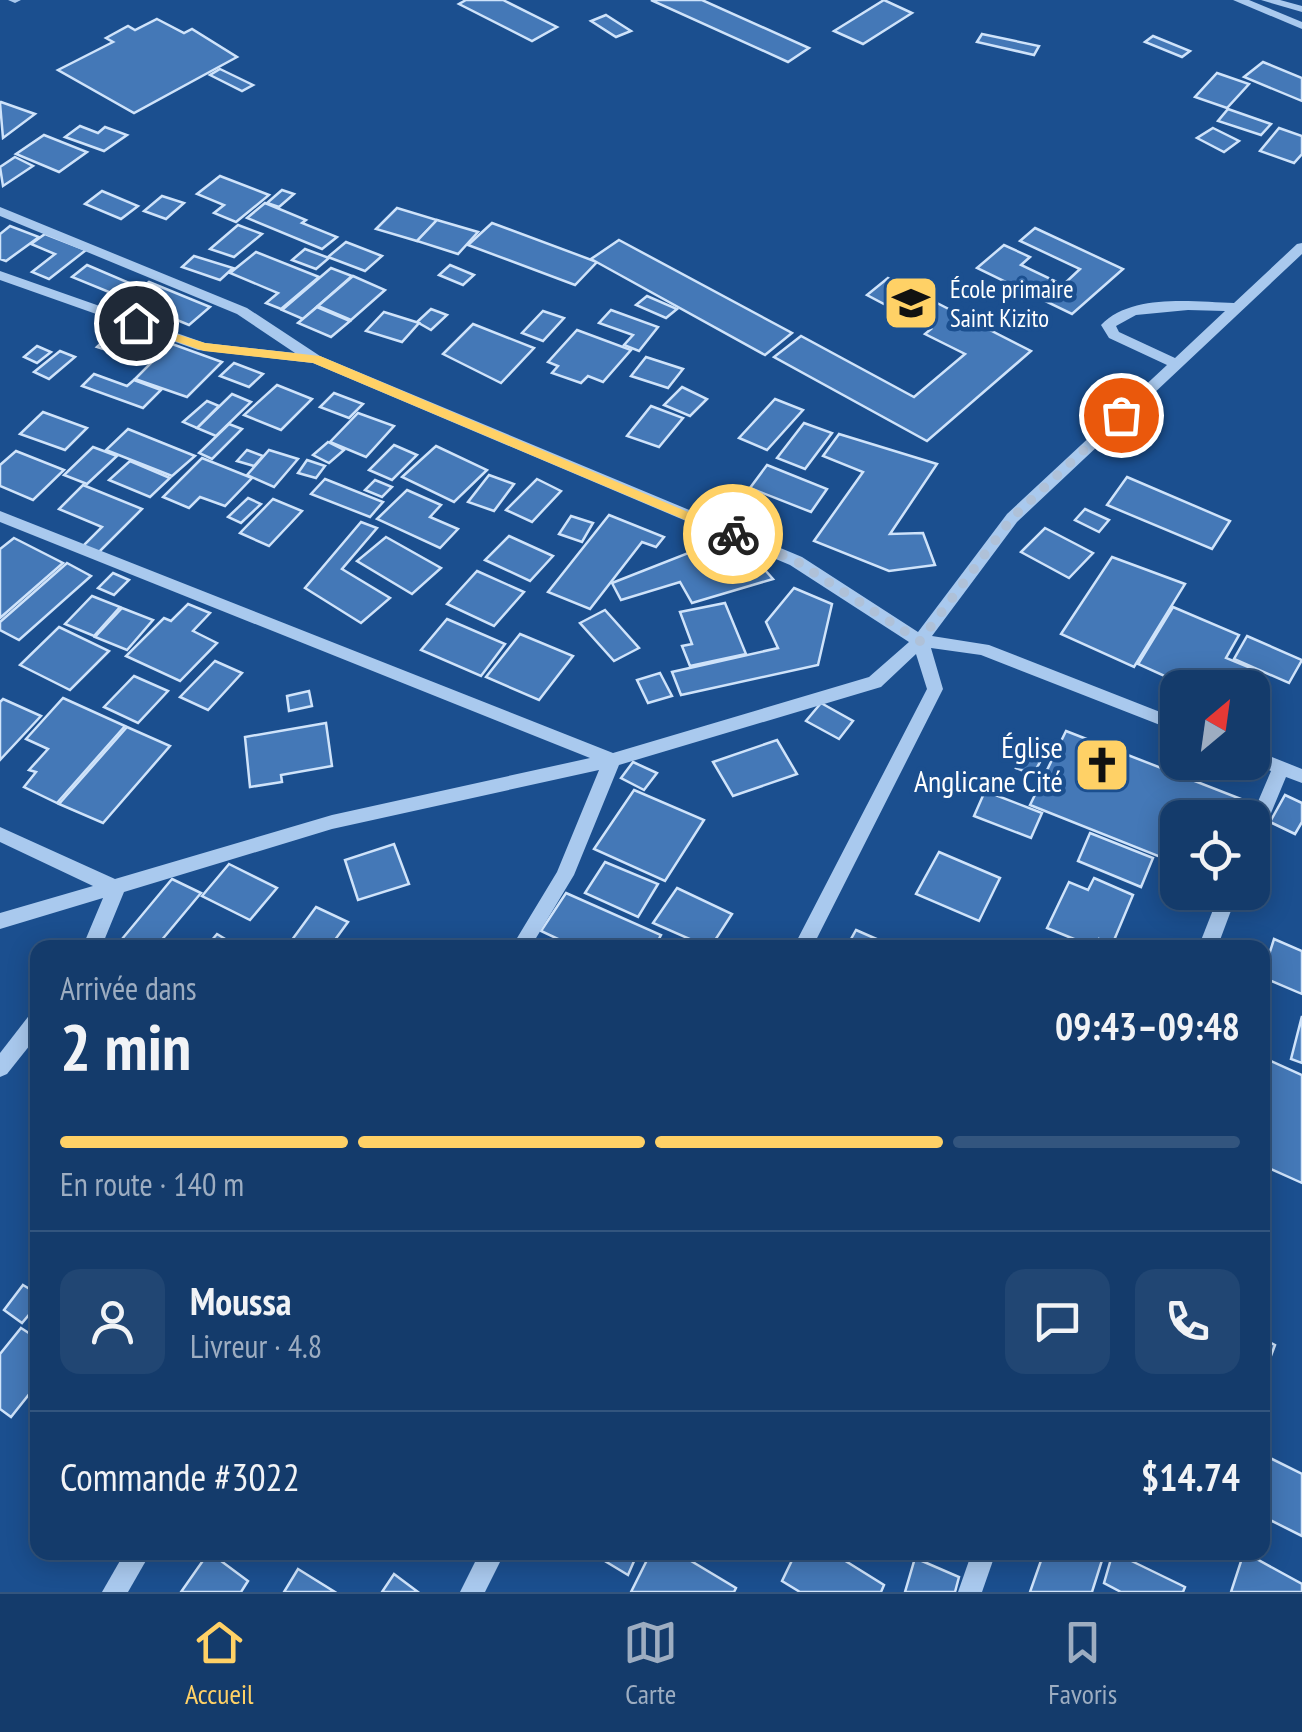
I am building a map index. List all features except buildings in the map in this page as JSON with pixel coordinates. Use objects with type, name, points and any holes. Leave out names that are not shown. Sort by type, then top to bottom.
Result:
[{"type":"street","points":[[1238,0],[1302,26]]},
{"type":"street","points":[[1268,0],[1302,8]]},
{"type":"street","points":[[0,211],[242,312],[316,360],[796,561],[920,641],[983,649],[1160,719]]},
{"type":"street","points":[[0,921],[332,822],[612,760],[875,682],[920,641],[1012,518],[1302,247]]},
{"type":"street","points":[[0,275],[204,347],[316,360]]},
{"type":"street","points":[[1176,364],[1114,335],[1108,325],[1115,316],[1157,307],[1237,307]]},
{"type":"street","points":[[0,516],[612,760]]},
{"type":"street","points":[[806,940],[934,688],[920,641]]},
{"type":"street","points":[[525,940],[565,875],[612,760]]},
{"type":"street","points":[[1270,763],[1302,776]]},
{"type":"street","points":[[1268,800],[1282,767]]},
{"type":"street","points":[[0,834],[116,888]]},
{"type":"street","points":[[93,940],[116,888]]},
{"type":"street","points":[[1210,940],[1223,910]]},
{"type":"street","points":[[0,1068],[30,1029]]},
{"type":"street","points":[[114,1592],[134,1560]]},
{"type":"street","points":[[472,1592],[488,1560]]},
{"type":"street","points":[[970,1592],[981,1560]]},
{"type":"way so far","points":[[733,534],[796,561],[920,641],[1012,518],[1121,415]]},
{"type":"place","name":"École primaire Saint Kizito","points":[[911,303]]},
{"type":"place","name":"Église Anglicane Cité","points":[[1102,765]]},
{"type":"route","points":[[136,323],[204,347],[316,360],[733,534]]}]
